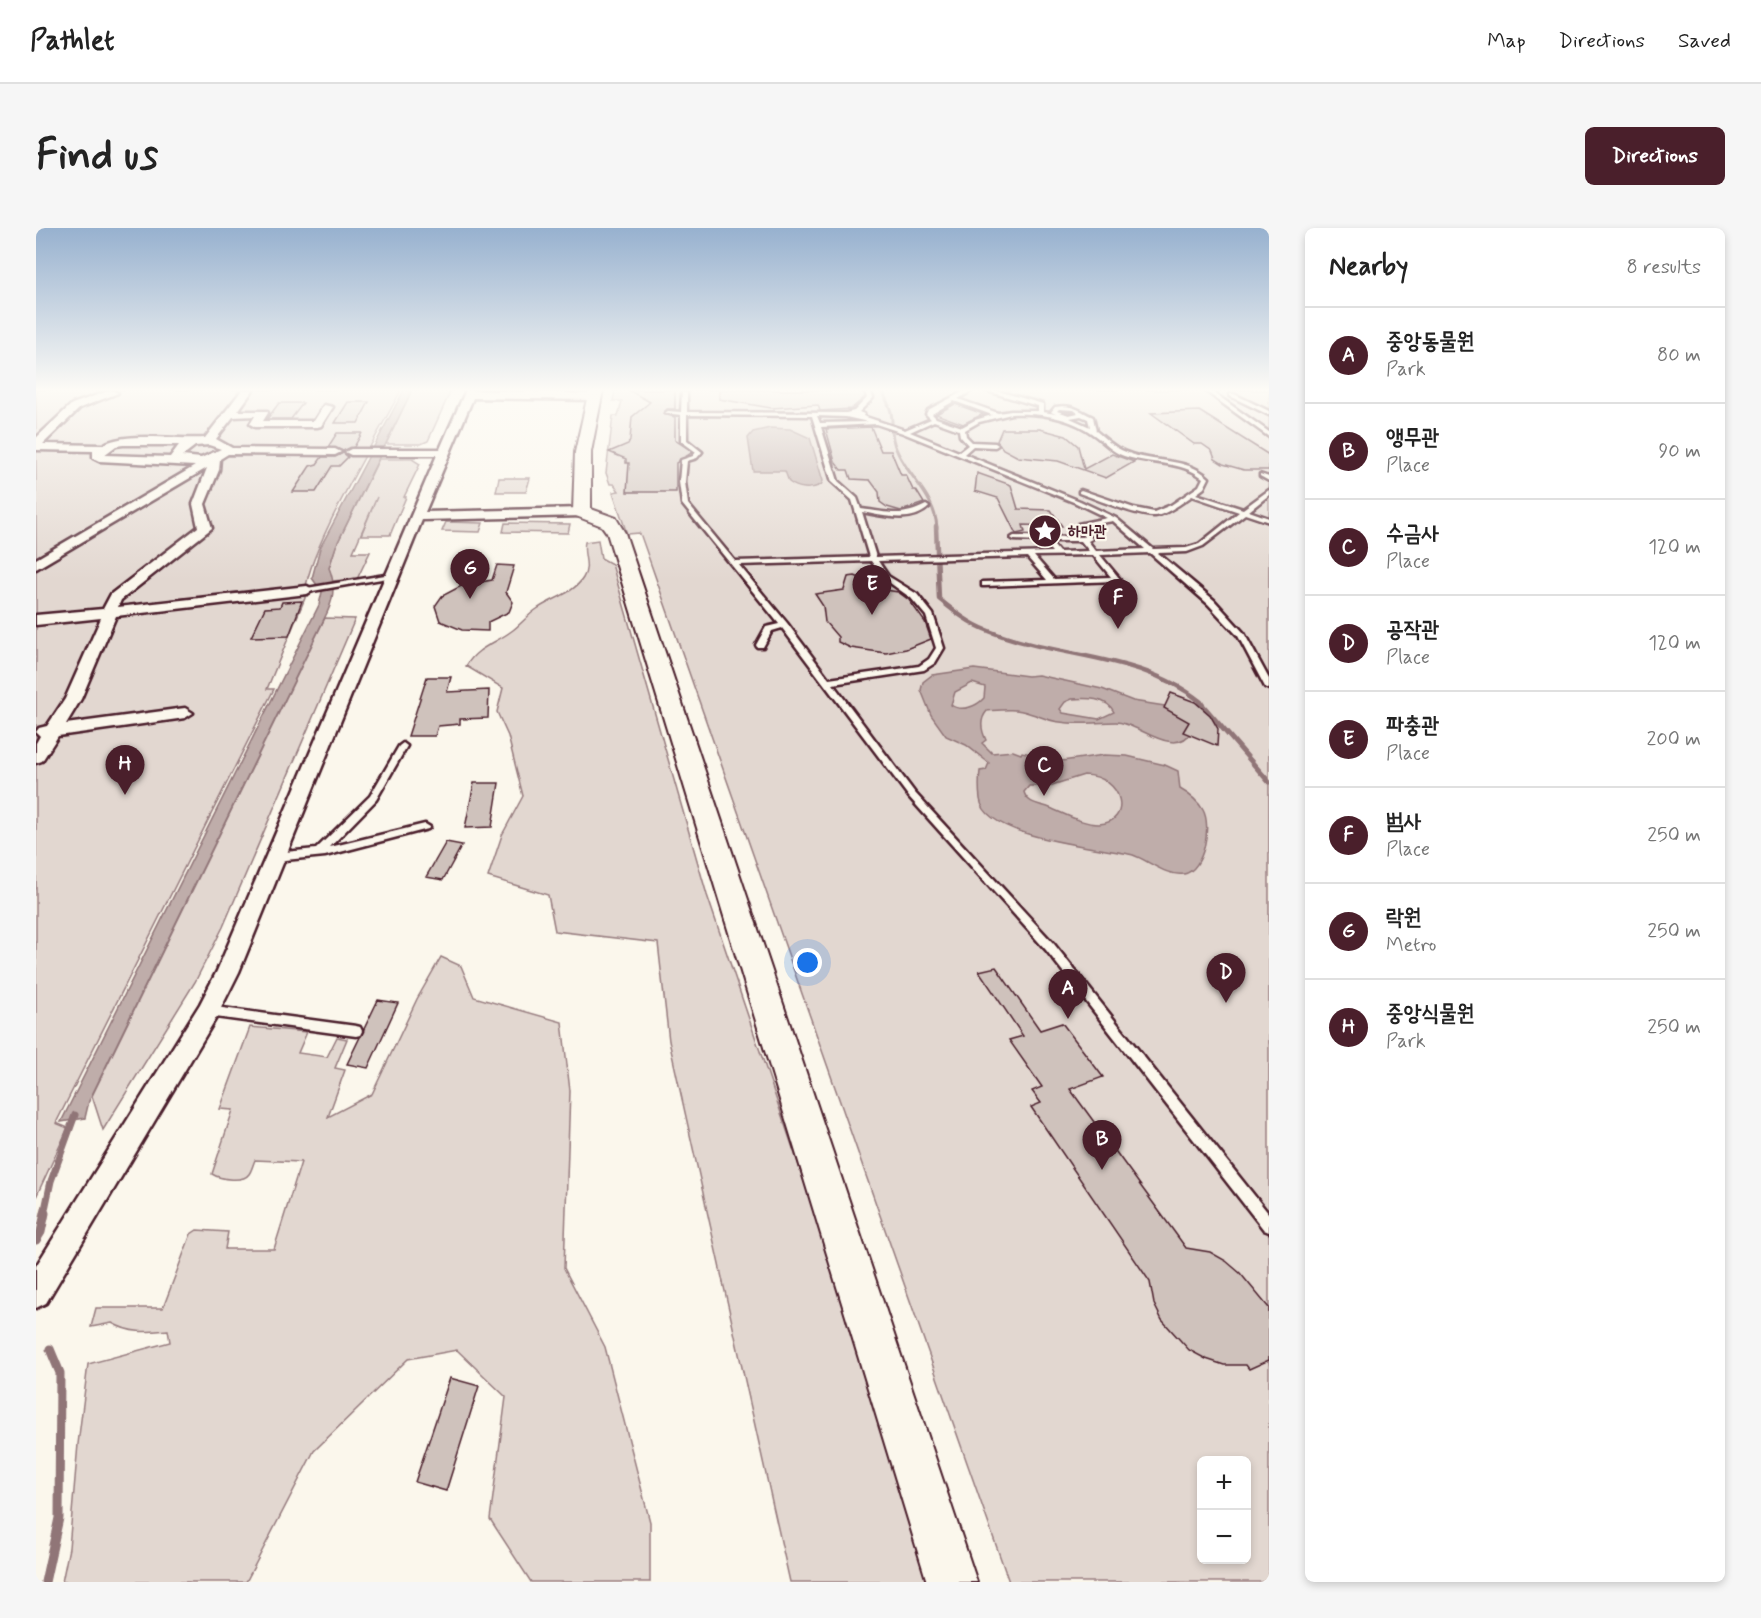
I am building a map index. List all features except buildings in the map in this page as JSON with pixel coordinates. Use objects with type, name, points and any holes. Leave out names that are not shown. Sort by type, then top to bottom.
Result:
[{"type":"street","points":[[36,454],[53,453]]},
{"type":"street","points":[[100,453],[99,458],[111,461],[185,461],[220,455],[290,453]]},
{"type":"street","points":[[178,453],[176,457],[185,461]]},
{"type":"street","points":[[36,1293],[208,1011],[228,972],[391,576],[444,453]]},
{"type":"street","points":[[582,512],[583,453]]},
{"type":"street","points":[[36,565],[220,455]]},
{"type":"street","points":[[36,757],[45,732],[73,699],[111,614],[111,604],[126,587],[205,528],[199,504],[220,455]]},
{"type":"street","points":[[76,525],[185,461]]},
{"type":"street","points":[[418,516],[582,512],[609,522],[616,533],[952,1582]]},
{"type":"street","points":[[36,620],[111,614],[307,590]]},
{"type":"street","points":[[45,732],[184,714]]},
{"type":"lane","points":[[698,453],[695,457],[684,460],[682,490],[685,504],[784,625],[912,795],[1050,947],[1269,1225]]},
{"type":"lane","points":[[826,453],[835,482],[853,495],[873,559],[885,577],[914,596],[930,615],[940,648],[932,661],[921,668],[828,682]]},
{"type":"lane","points":[[1081,492],[1133,510],[1160,513],[1191,494],[1205,481],[1202,474],[1170,463],[1140,459],[1123,453]]},
{"type":"lane","points":[[960,454],[1078,502],[1121,524],[1211,602],[1241,635],[1269,687]]},
{"type":"lane","points":[[1262,475],[1269,479]]},
{"type":"lane","points":[[734,563],[1196,548],[1269,492]]},
{"type":"lane","points":[[1191,494],[1269,520]]},
{"type":"lane","points":[[858,510],[910,514],[922,511],[926,507]]},
{"type":"lane","points":[[1121,524],[1133,510]]},
{"type":"lane","points":[[1014,538],[1084,540],[1089,537],[1080,525],[1114,519]]},
{"type":"lane","points":[[1044,539],[1057,553]]},
{"type":"lane","points":[[985,584],[1116,579],[1084,540]]},
{"type":"lane","points":[[1028,554],[1052,581]]},
{"type":"lane","points":[[307,590],[391,576]]},
{"type":"lane","points":[[760,645],[769,629],[784,625]]},
{"type":"lane","points":[[1259,667],[1269,667]]},
{"type":"lane","points":[[319,853],[373,798],[403,746]]},
{"type":"lane","points":[[275,857],[319,853],[425,827]]},
{"type":"lane","points":[[208,1011],[356,1031]]},
{"type":"shaded area","points":[[36,453],[367,453],[316,554],[305,598],[267,689],[274,689],[56,1123],[68,1128],[36,1197]]},
{"type":"shaded area","points":[[370,453],[381,453],[336,546],[329,568],[333,590],[327,613],[89,1101],[85,1118],[61,1122],[319,605],[322,592],[312,578],[320,548]]},
{"type":"shaded area","points":[[608,453],[1269,453],[1269,1582],[1009,1582],[641,536],[639,533],[627,534],[613,492],[619,491],[614,484],[610,484],[606,473]]},
{"type":"shaded area","points":[[750,453],[815,453],[823,481],[821,485],[813,488],[804,488],[789,482],[785,471],[753,471]]},
{"type":"shaded area","points":[[379,459],[412,459],[420,464],[404,497],[406,497],[390,535],[361,535],[377,497],[353,552],[370,552],[357,579],[332,581],[329,568],[336,546]]},
{"type":"shaded area","points":[[499,478],[530,478],[526,492],[496,492]]},
{"type":"shaded area","points":[[446,522],[483,523],[480,532],[442,531]]},
{"type":"shaded area","points":[[505,523],[570,524],[568,533],[503,532]]},
{"type":"shaded area","points":[[598,540],[601,558],[612,564],[707,895],[838,1281],[929,1582],[790,1582],[669,1041],[658,943],[555,931],[548,895],[488,877],[502,835],[523,796],[508,736],[497,712],[503,688],[466,666],[476,654],[513,630],[537,609],[574,588],[583,578],[586,569],[585,542]]},
{"type":"shaded area","points":[[325,618],[355,619],[223,927],[195,982],[103,1130],[92,1096]]},
{"type":"shaded area","points":[[974,669],[1028,676],[1038,675],[1102,689],[1133,701],[1171,707],[1189,722],[1192,731],[1185,739],[1176,742],[1166,741],[1116,722],[1067,723],[1052,721],[1024,711],[1008,710],[987,711],[982,725],[986,740],[982,743],[992,753],[1013,751],[1021,754],[1022,752],[1062,761],[1104,755],[1127,756],[1165,765],[1178,771],[1180,789],[1199,804],[1206,817],[1206,836],[1197,865],[1184,874],[1171,873],[1133,855],[1046,839],[1002,824],[987,813],[980,799],[980,771],[986,770],[989,763],[966,745],[946,736],[931,715],[921,690],[923,682],[932,675]],"holes":[[[972,683],[985,687],[984,698],[968,707],[959,708],[951,705],[955,692]],[[1083,698],[1101,701],[1111,707],[1114,712],[1099,719],[1063,713],[1060,709],[1065,702]],[[1084,775],[1098,777],[1115,791],[1120,808],[1110,822],[1093,824],[1034,803],[1024,792],[1029,786],[1049,786]]]},
{"type":"shaded area","points":[[441,957],[461,966],[474,997],[562,1022],[570,1091],[564,1268],[605,1347],[650,1522],[650,1582],[531,1582],[490,1519],[506,1397],[457,1350],[408,1359],[314,1451],[246,1582],[62,1582],[69,1548],[88,1364],[170,1342],[168,1330],[133,1331],[112,1323],[91,1327],[96,1308],[163,1308],[191,1234],[197,1230],[228,1232],[225,1249],[274,1249],[301,1162],[255,1160],[249,1174],[237,1179],[226,1179],[212,1174],[233,1110],[220,1109],[250,1027],[307,1032],[298,1053],[327,1057],[337,1037],[347,1039],[335,1068],[345,1070],[328,1117],[372,1094],[417,999]]},
{"type":"waterway","points":[[898,453],[927,497],[937,528]]},
{"type":"waterway","points":[[936,526],[939,599],[963,617],[982,628],[1015,640],[1126,665],[1152,674],[1177,686],[1201,702]]},
{"type":"waterway","points":[[1199,701],[1269,782]]},
{"type":"waterway","points":[[44,1214],[51,1181],[75,1115]]},
{"type":"waterway","points":[[36,1240],[41,1232],[45,1213]]},
{"type":"waterway","points":[[45,1582],[59,1518],[60,1373],[50,1349]]},
{"type":"place","name":"하마관","points":[[1045,531]]},
{"type":"place","name":"락원","points":[[470,599]]},
{"type":"place","name":"파충관","points":[[872,615]]},
{"type":"place","name":"범사","points":[[1118,629]]},
{"type":"place","name":"중앙식물원","points":[[125,795]]},
{"type":"place","name":"수금사","points":[[1044,796]]},
{"type":"place","name":"공작관","points":[[1226,1003]]},
{"type":"place","name":"중앙동물원","points":[[1068,1019]]},
{"type":"place","name":"앵무관","points":[[1102,1170]]}]
